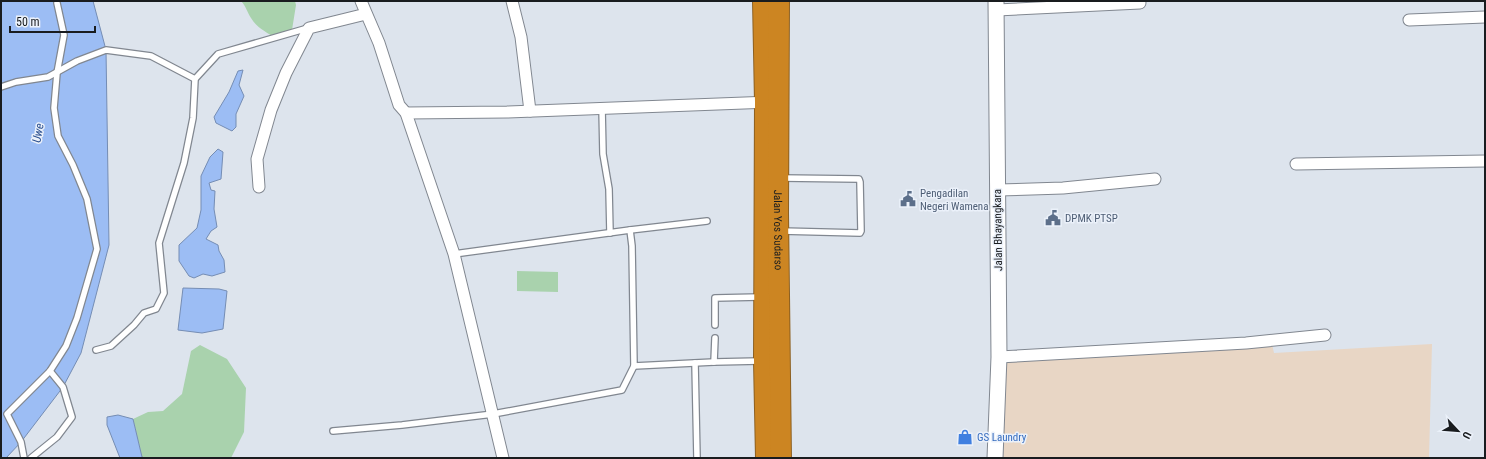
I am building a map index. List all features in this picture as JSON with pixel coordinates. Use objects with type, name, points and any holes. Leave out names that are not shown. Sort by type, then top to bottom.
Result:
[{"type":"highway","name":"Jalan Yos Sudarso","points":[[763,1],[772,102]]},
{"type":"highway","name":"Jalan Yos Sudarso","points":[[766,458],[772,361],[772,102],[779,1]]},
{"type":"highway","name":"Jalan Yos Sudarso","points":[[772,361],[781,458]]},
{"type":"main road","name":"Jalan Bhayangkara","points":[[995,458],[999,357],[996,6]]},
{"type":"street","points":[[361,1],[379,43],[399,105],[406,113],[454,254],[503,458]]},
{"type":"street","points":[[512,1],[521,37],[530,111]]},
{"type":"street","points":[[996,6],[1140,3]]},
{"type":"street","points":[[259,187],[256,159],[271,110],[286,73],[309,28],[366,14]]},
{"type":"street","points":[[1409,20],[1485,18]]},
{"type":"street","points":[[406,113],[530,111],[772,102]]},
{"type":"street","points":[[1296,164],[1485,161]]},
{"type":"street","points":[[998,190],[1063,188],[1155,179]]},
{"type":"street","points":[[999,357],[1246,343],[1325,335]]},
{"type":"lane","points":[[24,458],[21,442],[7,414],[50,371],[66,346],[77,318],[97,249],[87,199],[73,165],[58,136],[54,108],[57,72],[64,35],[57,3]]},
{"type":"lane","points":[[96,350],[111,346],[134,325],[144,313],[156,309],[164,293],[159,243],[184,163],[193,118],[196,79],[218,54],[309,28]]},
{"type":"lane","points":[[1,87],[16,82],[48,77],[77,61],[106,50],[151,56],[196,79]]},
{"type":"lane","points":[[602,108],[604,154],[609,189],[610,233]]},
{"type":"lane","points":[[772,178],[859,179],[861,231],[860,233],[773,230]]},
{"type":"lane","points":[[454,254],[707,221]]},
{"type":"lane","points":[[333,431],[402,425],[493,414],[622,390],[634,366],[632,246],[630,230]]},
{"type":"lane","points":[[715,325],[715,298],[772,296]]},
{"type":"lane","points":[[714,362],[715,338]]},
{"type":"lane","points":[[634,366],[772,361]]},
{"type":"lane","points":[[695,363],[697,458]]},
{"type":"lane","points":[[31,458],[57,437],[72,417],[63,387],[50,371]]},
{"type":"shaded area","points":[[1272,344],[1274,353],[1432,344],[1429,458],[1003,458],[1005,361]]},
{"type":"green space","points":[[241,1],[295,1],[296,5],[292,30],[276,38],[262,30],[256,24]]},
{"type":"green space","points":[[517,271],[558,272],[558,292],[517,291]]},
{"type":"green space","points":[[200,345],[227,359],[246,388],[244,432],[231,458],[142,458],[133,419],[148,412],[163,411],[182,394],[191,351]]},
{"type":"water","name":"Uwe","points":[[1,1],[93,1],[106,50],[109,245],[81,353],[63,387],[21,442],[6,458],[1,458]]},
{"type":"water","points":[[243,70],[239,85],[244,96],[236,114],[236,127],[232,131],[216,123],[214,117],[229,92],[238,71]]},
{"type":"water","points":[[218,149],[223,152],[221,179],[209,183],[211,190],[215,191],[214,209],[217,227],[211,231],[206,239],[218,245],[219,251],[224,260],[225,272],[212,276],[203,274],[194,278],[189,276],[179,261],[179,245],[197,228],[201,210],[201,176],[210,157]]},
{"type":"water","points":[[183,288],[219,289],[227,291],[223,329],[202,333],[178,330]]},
{"type":"water","points":[[118,415],[133,419],[142,457],[144,458],[120,458],[107,425],[107,417]]},
{"type":"place","name":"Pengadilan Negeri Wamena","points":[[908,199]]},
{"type":"place","name":"DPMK PTSP","points":[[1053,218]]},
{"type":"place","name":"GS Laundry","points":[[965,437]]}]
